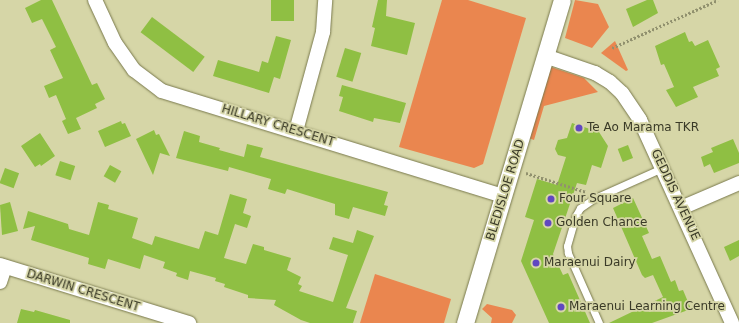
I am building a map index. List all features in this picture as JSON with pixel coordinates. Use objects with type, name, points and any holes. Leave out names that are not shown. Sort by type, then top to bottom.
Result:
[{"type":"street","name":"HILLARY CRESCENT","points":[[95,0],[115,44],[134,70],[153,86],[173,95],[296,131],[504,196]]},
{"type":"street","points":[[296,131],[323,32],[325,0]]},
{"type":"street","points":[[545,56],[562,0]]},
{"type":"street","name":"BLEDISLOE ROAD","points":[[465,323],[545,56]]},
{"type":"street","name":"GEDDIS AVENUE","points":[[545,56],[595,73],[610,82],[622,93],[640,120],[732,323]]},
{"type":"street","points":[[681,208],[739,183]]},
{"type":"street","points":[[0,282],[2,266]]},
{"type":"street","name":"DARWIN CRESCENT","points":[[2,266],[189,323]]},
{"type":"lane","points":[[599,323],[571,263],[566,246],[580,208],[595,198],[662,168]]},
{"type":"path","points":[[612,48],[718,0]]},
{"type":"path","points":[[512,168],[585,191],[595,198]]},
{"type":"shaded area","points":[[442,0],[468,0],[526,18],[483,164],[474,168],[399,147]]},
{"type":"shaded area","points":[[575,0],[598,4],[609,27],[592,48],[565,38]]},
{"type":"shaded area","points":[[615,41],[628,70],[626,71],[601,53]]},
{"type":"shaded area","points":[[551,67],[584,78],[598,92],[544,106],[534,140],[526,137],[543,79]]},
{"type":"shaded area","points":[[375,274],[451,299],[444,323],[360,323]]},
{"type":"shaded area","points":[[487,304],[512,310],[516,315],[512,323],[491,323],[492,318],[482,309]]},
{"type":"building","points":[[41,0],[52,0],[92,85],[97,83],[105,99],[95,104],[97,108],[76,118],[81,129],[68,134],[62,121],[66,119],[56,95],[49,98],[44,86],[63,78],[50,50],[56,47],[42,19],[32,23],[25,8]]},
{"type":"building","points":[[271,0],[294,0],[294,21],[271,21]]},
{"type":"building","points":[[378,0],[387,0],[386,16],[415,23],[407,55],[371,46],[375,28],[372,27]]},
{"type":"building","points":[[647,0],[653,0],[658,13],[633,27],[626,9]]},
{"type":"building","points":[[152,17],[205,57],[193,72],[141,32]]},
{"type":"building","points":[[685,32],[689,42],[692,41],[695,46],[708,40],[720,67],[716,69],[719,76],[693,87],[698,97],[676,107],[666,90],[674,87],[664,64],[661,65],[655,46]]},
{"type":"building","points":[[276,36],[291,40],[280,79],[274,77],[269,93],[213,76],[218,60],[259,72],[262,61],[268,63]]},
{"type":"building","points":[[345,48],[361,53],[352,82],[336,77]]},
{"type":"building","points":[[342,85],[406,103],[400,123],[374,118],[373,122],[339,111],[343,97],[339,96]]},
{"type":"building","points":[[121,121],[122,124],[125,123],[131,136],[105,147],[98,131]]},
{"type":"building","points":[[572,123],[599,132],[608,146],[601,168],[592,165],[586,185],[577,183],[553,254],[563,275],[568,273],[590,323],[549,323],[521,261],[534,220],[525,217],[537,179],[557,185],[566,157],[558,155],[555,149],[558,140],[567,138]]},
{"type":"building","points":[[154,130],[156,135],[159,134],[170,156],[160,153],[153,175],[136,139]]},
{"type":"building","points":[[184,131],[200,136],[199,142],[220,148],[219,150],[244,157],[247,144],[263,148],[260,157],[388,192],[384,205],[388,206],[385,216],[353,207],[349,219],[335,215],[335,204],[287,189],[285,194],[268,189],[271,179],[229,167],[228,171],[176,158]]},
{"type":"building","points":[[40,133],[55,156],[41,166],[40,164],[35,167],[21,146]]},
{"type":"building","points":[[733,139],[739,153],[739,163],[714,173],[710,164],[704,167],[701,157],[713,152],[711,148]]},
{"type":"building","points":[[628,145],[633,158],[623,162],[618,149]]},
{"type":"building","points":[[60,161],[75,166],[71,180],[55,175]]},
{"type":"building","points":[[110,165],[121,171],[115,183],[104,176]]},
{"type":"building","points":[[5,168],[19,173],[14,188],[0,183]]},
{"type":"building","points":[[230,194],[247,199],[243,213],[251,216],[247,228],[235,224],[224,258],[246,264],[253,244],[264,247],[264,250],[291,258],[287,270],[301,277],[298,284],[302,286],[299,291],[333,302],[348,255],[329,249],[333,237],[353,243],[357,230],[374,236],[346,308],[357,311],[353,323],[310,323],[301,320],[274,305],[276,300],[248,298],[248,295],[224,287],[225,284],[215,281],[216,278],[190,271],[188,280],[176,276],[177,273],[163,268],[165,262],[144,255],[140,269],[108,259],[105,269],[88,264],[89,258],[31,240],[35,226],[23,229],[28,211],[68,224],[69,229],[89,235],[98,202],[109,205],[108,209],[138,218],[132,238],[152,245],[155,236],[199,249],[205,231],[218,235]]},
{"type":"building","points":[[633,198],[649,233],[642,236],[652,259],[660,256],[671,282],[675,280],[679,291],[683,290],[691,309],[652,323],[609,323],[663,297],[653,275],[645,278],[642,275],[613,208]]},
{"type":"building","points":[[10,202],[18,231],[2,235],[0,205]]},
{"type":"building","points":[[739,240],[739,256],[730,261],[724,247]]},
{"type":"building","points":[[21,309],[34,312],[35,310],[70,320],[70,323],[17,323]]},
{"type":"place","name":"Te Ao Marama TKR","points":[[579,128]]},
{"type":"place","name":"Four Square","points":[[551,199]]},
{"type":"place","name":"Golden Chance","points":[[548,223]]},
{"type":"place","name":"Maraenui Dairy","points":[[536,263]]},
{"type":"place","name":"Maraenui Learning Centre","points":[[561,307]]}]
